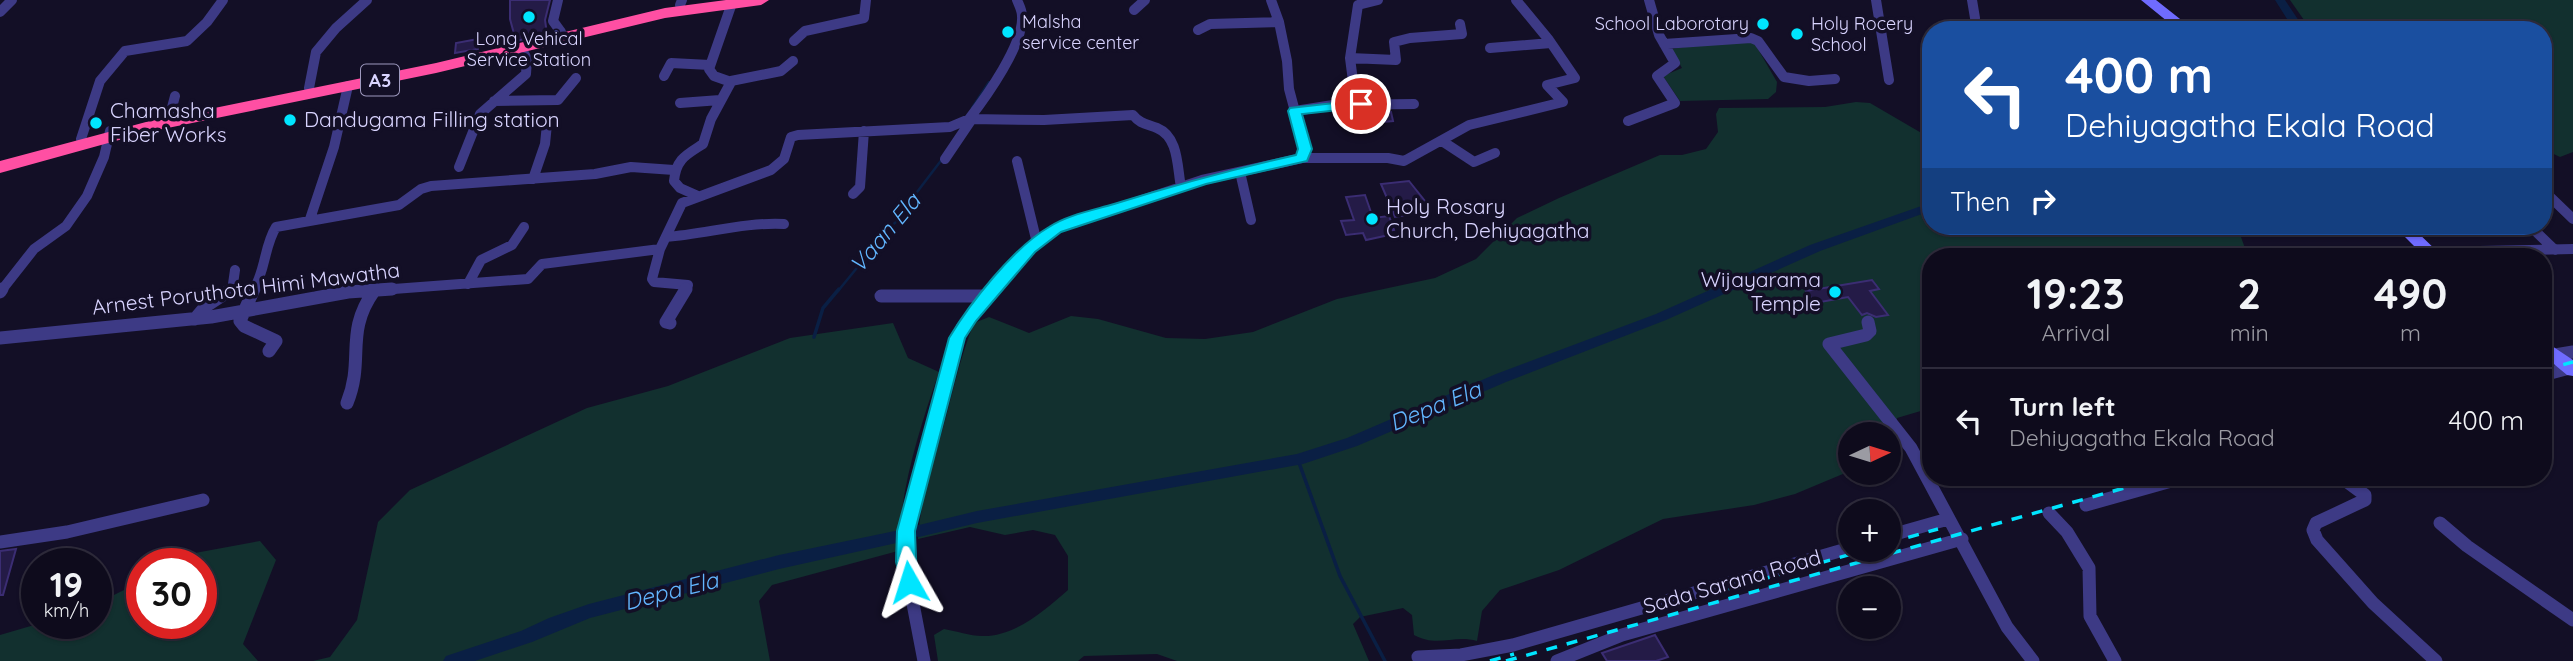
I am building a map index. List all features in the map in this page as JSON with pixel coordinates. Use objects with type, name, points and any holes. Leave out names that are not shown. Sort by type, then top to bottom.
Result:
[{"type":"highway","name":"A3","points":[[0,167],[170,115],[462,57],[681,2],[761,0]]},
{"type":"highway","name":"A3","points":[[0,161],[81,139],[348,86],[641,18],[724,2]]},
{"type":"street","points":[[0,12],[12,0]]},
{"type":"street","points":[[81,139],[100,81],[125,51],[187,41],[207,22],[223,0]]},
{"type":"street","points":[[309,88],[316,52],[338,24],[367,0]]},
{"type":"street","points":[[558,0],[553,21],[561,32]]},
{"type":"street","points":[[794,41],[805,31],[864,19],[866,0]]},
{"type":"street","points":[[945,159],[968,129],[970,119],[1008,58],[1023,19],[1017,0]]},
{"type":"street","points":[[1134,10],[1145,0]]},
{"type":"street","points":[[1271,0],[1279,22],[1295,111],[1305,149],[1302,158]]},
{"type":"street","points":[[1356,104],[1350,58],[1355,35],[1355,11],[1359,5],[1378,0]]},
{"type":"street","points":[[924,661],[905,562],[906,531],[957,338],[987,296],[1037,243],[1055,229],[1181,187],[1302,158],[1388,158],[1404,161],[1469,125],[1563,102],[1547,85],[1575,78],[1516,0]]},
{"type":"street","points":[[1628,121],[1675,103],[1657,76],[1675,63],[1654,21],[1649,0]]},
{"type":"street","points":[[1876,0],[1889,80]]},
{"type":"street","points":[[1972,0],[1975,18]]},
{"type":"street","points":[[2148,0],[2175,21]]},
{"type":"street","points":[[724,2],[710,73],[731,81],[781,71],[793,61]]},
{"type":"street","points":[[1198,30],[1210,24],[1279,22]]},
{"type":"street","points":[[1350,58],[1396,60],[1394,42],[1410,37],[1462,34],[1460,24]]},
{"type":"street","points":[[1664,44],[1751,38],[1758,41],[1783,77],[1809,81],[1835,79]]},
{"type":"street","points":[[1490,48],[1551,43]]},
{"type":"street","points":[[459,167],[475,123],[494,101],[526,74],[527,58],[521,48]]},
{"type":"street","points":[[664,76],[671,63],[710,65]]},
{"type":"street","points":[[494,101],[558,100],[576,78]]},
{"type":"street","points":[[698,196],[680,188],[674,181],[674,170],[680,158],[704,144],[711,119],[731,81]]},
{"type":"street","points":[[310,219],[334,147],[348,86]]},
{"type":"street","points":[[170,115],[175,96]]},
{"type":"street","points":[[680,103],[720,100]]},
{"type":"street","points":[[1295,111],[1356,104],[1414,104]]},
{"type":"street","points":[[670,323],[666,322],[688,285],[654,282],[652,279],[660,249],[682,203],[780,164],[791,137],[950,127],[970,119],[1044,120],[1133,115],[1140,125],[1162,131],[1169,137],[1181,187]]},
{"type":"street","points":[[533,179],[545,144],[547,124]]},
{"type":"street","points":[[853,194],[860,187],[864,131]]},
{"type":"street","points":[[0,292],[6,279],[34,249],[66,226],[87,196],[98,175],[110,133]]},
{"type":"street","points":[[1442,141],[1474,162],[1495,153]]},
{"type":"street","points":[[1017,161],[1037,243]]},
{"type":"street","points":[[269,351],[276,341],[244,326],[240,321],[242,310],[263,272],[273,229],[279,225],[398,205],[408,201],[419,189],[431,186],[596,174],[631,167],[674,170]]},
{"type":"street","points":[[1240,172],[1251,220]]},
{"type":"street","points":[[2552,199],[2573,219]]},
{"type":"street","points":[[666,237],[696,235],[758,223],[784,224]]},
{"type":"street","points":[[468,284],[481,260],[512,245],[523,227]]},
{"type":"street","points":[[2411,235],[2425,248]]},
{"type":"street","points":[[2539,235],[2555,250]]},
{"type":"street","name":"Arnest Poruthota Himi Mawatha","points":[[0,338],[195,319],[338,293],[528,279],[542,264],[660,249]]},
{"type":"street","points":[[2552,250],[2573,249]]},
{"type":"street","points":[[195,319],[205,306],[232,291],[235,270]]},
{"type":"street","points":[[347,403],[358,375],[356,319],[362,304],[374,291]]},
{"type":"street","points":[[881,296],[987,296]]},
{"type":"street","points":[[1868,321],[1870,331],[1866,335],[1829,344],[1911,448],[1922,469]]},
{"type":"street","points":[[1931,486],[2007,626],[2033,661]]},
{"type":"street","points":[[2087,505],[2154,486]]},
{"type":"street","points":[[2354,486],[2365,495],[2365,500],[2316,523],[2313,530],[2317,540],[2373,603],[2436,661]]},
{"type":"street","points":[[0,542],[67,532],[203,500]]},
{"type":"street","points":[[2049,513],[2067,532],[2088,568],[2090,616],[2115,661]]},
{"type":"street","points":[[1901,533],[1948,519]]},
{"type":"street","points":[[2440,523],[2466,546],[2573,620]]},
{"type":"street","name":"Sada Sarana Road","points":[[1557,661],[1622,635],[1962,539]]},
{"type":"street","points":[[1418,657],[1461,655],[1513,645],[1838,551]]},
{"type":"green space","points":[[2290,0],[2573,0],[2573,152],[2560,157],[2552,153],[2552,21],[2305,21]]},
{"type":"green space","points":[[1742,39],[1755,44],[1777,82],[1776,92],[1768,99],[1680,101],[1663,76],[1682,68],[1671,49]]},
{"type":"green space","points":[[1856,102],[1870,103],[1922,133],[1922,235],[2240,235],[2245,248],[1922,248],[1922,411],[1897,418],[1897,422],[1838,422],[1838,476],[1795,494],[1754,505],[1663,519],[1559,570],[1500,590],[1482,611],[1477,641],[1438,641],[1414,635],[1412,615],[1403,608],[1360,617],[1353,624],[1369,661],[1177,661],[1157,654],[1084,656],[1078,661],[938,661],[934,635],[944,629],[977,636],[1006,632],[1029,621],[1068,590],[1068,556],[1055,535],[1033,530],[1005,535],[970,527],[918,539],[928,483],[974,323],[989,317],[1029,333],[1071,316],[1098,319],[1166,338],[1205,339],[1253,332],[1337,299],[1435,278],[1476,259],[1517,218],[1559,198],[1660,155],[1682,155],[1706,149],[1718,132],[1716,114],[1719,108],[1825,107]]},
{"type":"green space","points":[[893,323],[908,358],[939,372],[912,460],[898,551],[772,585],[759,601],[770,661],[313,661],[330,657],[357,620],[378,522],[410,490],[587,408],[668,386],[790,338]]},
{"type":"green space","points":[[260,541],[276,560],[243,644],[258,661],[0,661],[0,635],[21,629],[21,639],[112,639],[112,596],[126,589],[126,639],[217,639],[217,549]]},
{"type":"building","name":"Long Vehical Service Station","points":[[510,0],[550,0],[545,20],[547,34],[516,41],[510,19]]},
{"type":"building","points":[[478,39],[478,49],[455,53],[456,43]]},
{"type":"building","points":[[1391,112],[1393,121],[1348,125],[1346,113]]},
{"type":"building","points":[[1409,181],[1429,206],[1418,210],[1420,213],[1395,217],[1381,184]]},
{"type":"building","name":"Holy Rosary Church, Dehiyagatha","points":[[1365,195],[1373,218],[1389,216],[1394,230],[1387,231],[1389,235],[1366,240],[1363,233],[1346,235],[1341,221],[1354,220],[1346,197]]},
{"type":"building","points":[[1872,280],[1879,289],[1870,291],[1888,315],[1862,315],[1848,297],[1815,303],[1806,291]]},
{"type":"building","points":[[16,549],[3,595],[0,595],[0,551]]},
{"type":"building","points":[[1655,635],[1668,657],[1656,661],[1607,661],[1602,653]]},
{"type":"waterway","name":"Depa Ela","points":[[2280,0],[2294,21]]},
{"type":"waterway","name":"Vaan Ela","points":[[972,108],[989,82]]},
{"type":"waterway","name":"Vaan Ela","points":[[838,291],[865,258],[880,247],[891,226],[905,215],[914,196],[943,158]]},
{"type":"waterway","name":"Depa Ela","points":[[919,531],[977,517],[1298,460],[1352,442],[1501,378],[1661,317],[1815,248],[1922,210]]},
{"type":"waterway","name":"Vaan Ela","points":[[814,337],[823,308],[839,289]]},
{"type":"waterway","points":[[1298,460],[1340,576],[1385,661]]},
{"type":"waterway","name":"Depa Ela","points":[[452,661],[526,637],[589,611],[779,562],[895,537]]},
{"type":"railway","points":[[2552,368],[2573,362]]},
{"type":"railway","points":[[1506,661],[2131,486]]},
{"type":"railway","points":[[1901,539],[1938,529]]},
{"type":"railway","points":[[1678,603],[1838,558]]},
{"type":"railway","points":[[1490,661],[1514,654]]},
{"type":"place","name":"Long Vehical Service Station","points":[[529,17]]},
{"type":"place","name":"School Laborotary","points":[[1763,24]]},
{"type":"place","name":"Malsha service center","points":[[1008,32]]},
{"type":"place","name":"Holy Rocery School","points":[[1797,34]]},
{"type":"place","name":"Dandugama Filling station","points":[[290,120]]},
{"type":"place","name":"Chamasha Fiber Works","points":[[96,123]]},
{"type":"place","name":"Holy Rosary Church, Dehiyagatha","points":[[1372,219]]},
{"type":"place","name":"Wijayarama Temple","points":[[1835,292]]},
{"type":"route","points":[[909,582],[905,562],[906,531],[957,338],[970,317],[1029,249],[1055,229],[1165,191],[1302,158],[1305,149],[1295,111],[1361,104]]}]
